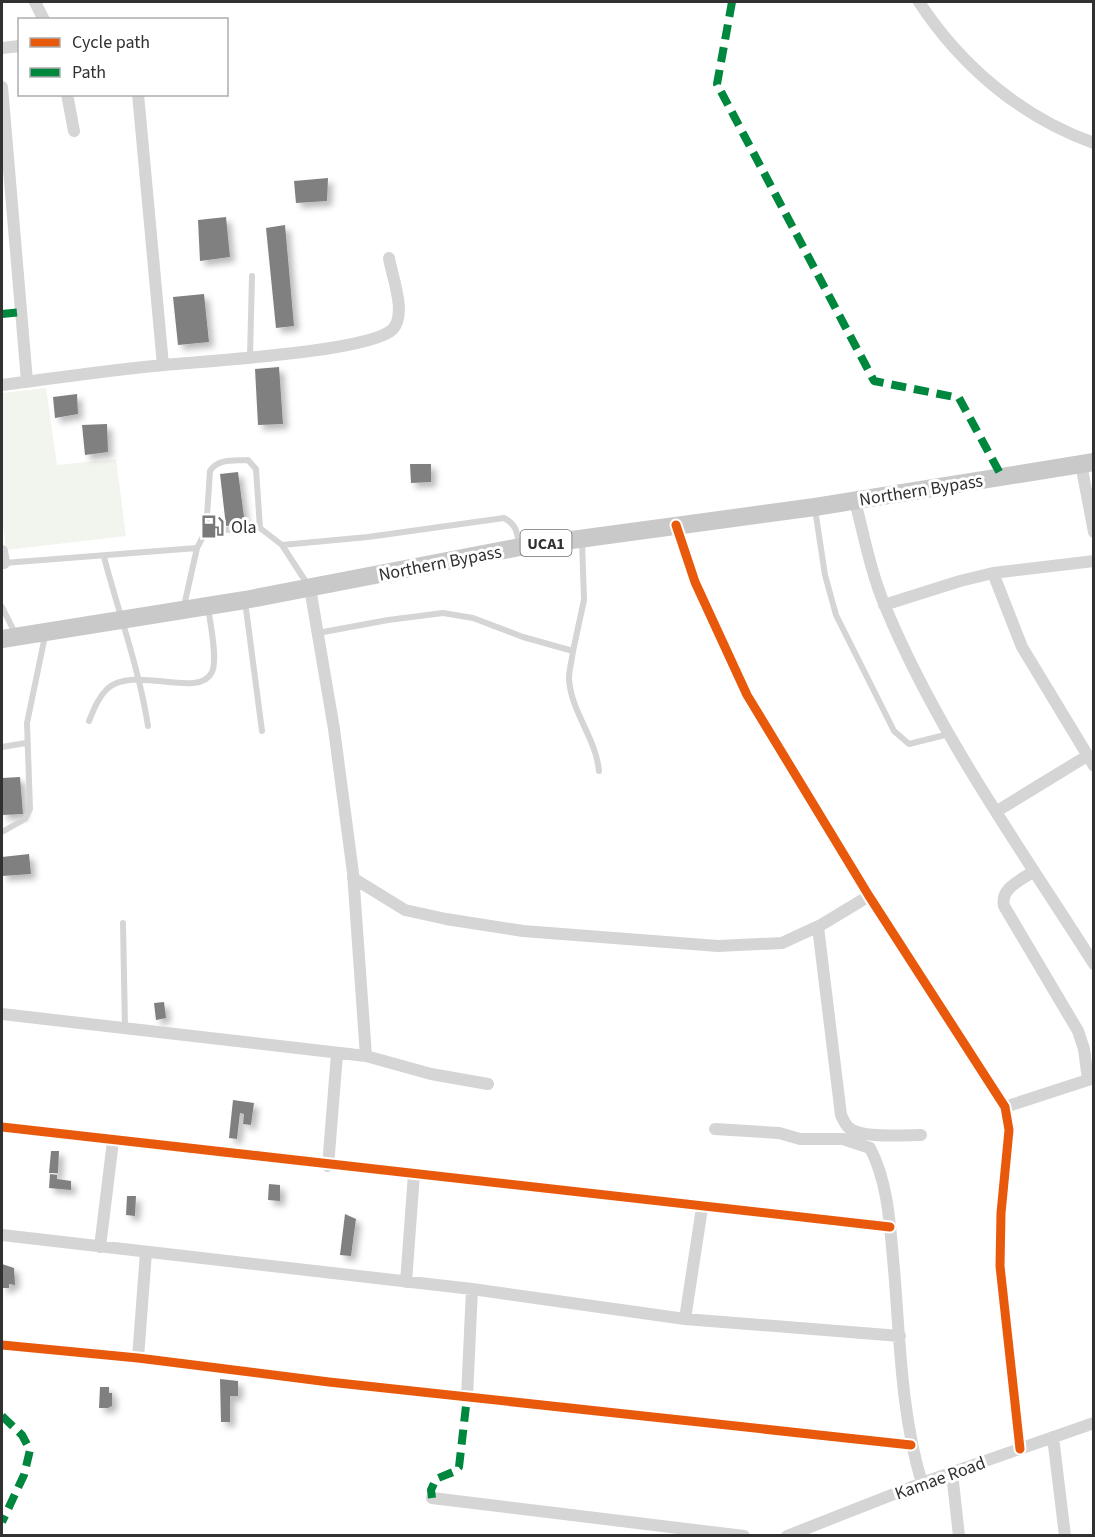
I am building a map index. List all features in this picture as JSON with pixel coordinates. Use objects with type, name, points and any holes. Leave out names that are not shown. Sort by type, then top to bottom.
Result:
[{"type":"main road","name":"Northern Bypass","points":[[9,638],[121,622],[245,600],[520,547],[815,507],[1087,463]]},
{"type":"street","points":[[35,2],[43,18]]},
{"type":"street","points":[[919,2],[949,41],[995,87],[1047,123],[1094,143]]},
{"type":"street","points":[[2,48],[18,46]]},
{"type":"street","points":[[2,87],[27,381]]},
{"type":"street","points":[[67,96],[74,131]]},
{"type":"street","points":[[138,96],[163,365]]},
{"type":"street","points":[[2,385],[163,365],[250,358],[365,342],[386,335],[395,327],[399,314],[389,258]]},
{"type":"street","points":[[1087,463],[1094,532]]},
{"type":"street","points":[[855,501],[884,605],[949,734],[1094,964]]},
{"type":"street","points":[[676,525],[695,582],[747,695],[869,896],[1005,1107],[1009,1130],[1000,1213],[1000,1266],[1020,1449]]},
{"type":"street","points":[[884,605],[960,580],[993,573],[1094,561]]},
{"type":"street","points":[[993,573],[1022,647],[1090,761],[997,811]]},
{"type":"street","points":[[310,588],[353,878],[366,1056]]},
{"type":"street","points":[[1005,1107],[1091,1079],[1078,1031],[1004,906],[1002,897],[1005,891],[1034,871]]},
{"type":"street","points":[[353,878],[405,910],[523,932],[718,946],[782,943],[818,927],[869,896]]},
{"type":"street","points":[[818,927],[841,1115],[847,1126],[855,1132],[921,1136]]},
{"type":"street","points":[[2,1014],[366,1056],[431,1074],[488,1084]]},
{"type":"street","points":[[328,1166],[336,1054]]},
{"type":"street","points":[[2,1127],[328,1166],[890,1227]]},
{"type":"street","points":[[715,1129],[779,1133],[800,1139],[843,1139],[870,1148],[879,1165],[890,1227],[911,1445],[922,1483]]},
{"type":"street","points":[[100,1246],[113,1141]]},
{"type":"street","points":[[406,1282],[414,1174]]},
{"type":"street","points":[[685,1318],[702,1208]]},
{"type":"street","points":[[2,1235],[472,1289],[685,1318],[900,1336]]},
{"type":"street","points":[[138,1358],[146,1252]]},
{"type":"street","points":[[467,1397],[472,1289]]},
{"type":"street","points":[[2,1345],[138,1358],[467,1397],[911,1445]]},
{"type":"street","name":"Kamae Road","points":[[787,1536],[922,1483],[1094,1423]]},
{"type":"street","points":[[1053,1437],[1065,1536]]},
{"type":"street","points":[[952,1473],[960,1536]]},
{"type":"street","points":[[432,1498],[744,1536]]},
{"type":"lane","points":[[250,358],[252,276]]},
{"type":"lane","points":[[183,611],[197,548],[206,531],[210,471],[219,462],[248,460],[256,468],[260,528]]},
{"type":"lane","points":[[815,507],[825,575],[836,615],[894,731],[909,744],[949,734]]},
{"type":"lane","points":[[282,545],[368,537],[504,518],[512,522],[516,529],[520,547]]},
{"type":"lane","points":[[206,531],[260,528],[282,545],[310,588]]},
{"type":"lane","points":[[582,538],[584,600],[569,679],[578,713],[591,736],[599,771]]},
{"type":"lane","points":[[2,559],[104,557],[197,548]]},
{"type":"lane","points":[[104,557],[121,622],[141,678],[148,726]]},
{"type":"lane","points":[[245,600],[262,731]]},
{"type":"lane","points":[[89,721],[99,698],[110,687],[122,681],[141,678],[188,684],[208,678],[213,671],[214,654],[208,606]]},
{"type":"lane","points":[[2,607],[9,638]]},
{"type":"lane","points":[[318,633],[443,613],[473,618],[523,637],[573,651]]},
{"type":"lane","points":[[2,832],[25,819],[30,809],[27,723],[46,632]]},
{"type":"lane","points":[[2,747],[26,743]]},
{"type":"lane","points":[[123,923],[125,1029]]},
{"type":"shaded area","points":[[46,388],[57,465],[116,459],[126,536],[6,550],[2,515],[2,393]]},
{"type":"building","points":[[328,178],[327,201],[296,203],[294,181]]},
{"type":"building","points":[[226,217],[230,257],[200,261],[198,220]]},
{"type":"building","points":[[285,225],[294,326],[276,328],[266,228]]},
{"type":"building","points":[[204,294],[209,342],[178,345],[173,297]]},
{"type":"building","points":[[279,367],[283,424],[258,425],[255,369]]},
{"type":"building","points":[[77,394],[78,414],[55,418],[53,397]]},
{"type":"building","points":[[107,424],[108,452],[85,455],[82,425]]},
{"type":"building","points":[[410,464],[431,464],[431,482],[411,483]]},
{"type":"building","points":[[238,472],[245,524],[226,526],[220,474]]},
{"type":"building","points":[[20,777],[23,814],[2,815],[2,778]]},
{"type":"building","points":[[29,854],[31,874],[2,876],[2,857]]},
{"type":"building","points":[[164,1002],[166,1018],[156,1020],[154,1003]]},
{"type":"building","points":[[233,1100],[254,1103],[251,1125],[243,1124],[244,1114],[240,1113],[237,1139],[229,1138]]},
{"type":"building","points":[[51,1151],[59,1151],[58,1173],[49,1173]]},
{"type":"building","points":[[50,1174],[57,1175],[57,1179],[71,1181],[71,1190],[49,1188]]},
{"type":"building","points":[[269,1184],[280,1185],[280,1201],[268,1200]]},
{"type":"building","points":[[127,1196],[136,1196],[135,1216],[126,1215]]},
{"type":"building","points":[[345,1214],[356,1219],[351,1256],[340,1255]]},
{"type":"building","points":[[2,1264],[14,1268],[15,1285],[9,1284],[9,1288],[2,1288]]},
{"type":"building","points":[[220,1379],[238,1381],[238,1396],[230,1396],[230,1422],[221,1422]]},
{"type":"building","points":[[100,1387],[109,1387],[109,1393],[112,1393],[112,1406],[108,1408],[99,1408]]},
{"type":"marked path","points":[[732,2],[717,84],[874,381],[959,398],[1002,477]]},
{"type":"marked path","points":[[2,314],[22,312]]},
{"type":"marked path","points":[[432,1498],[431,1490],[436,1479],[459,1467],[467,1397]]},
{"type":"marked path","points":[[2,1416],[22,1435],[30,1450],[24,1475],[2,1522]]},
{"type":"cycle path","points":[[676,525],[695,582],[747,695],[869,896],[1005,1107],[1009,1130],[1001,1213],[1000,1266],[1020,1449]]},
{"type":"cycle path","points":[[2,1127],[890,1227]]},
{"type":"cycle path","points":[[2,1345],[138,1358],[329,1382],[911,1445]]},
{"type":"place","name":"Ola","points":[[213,527]]}]
